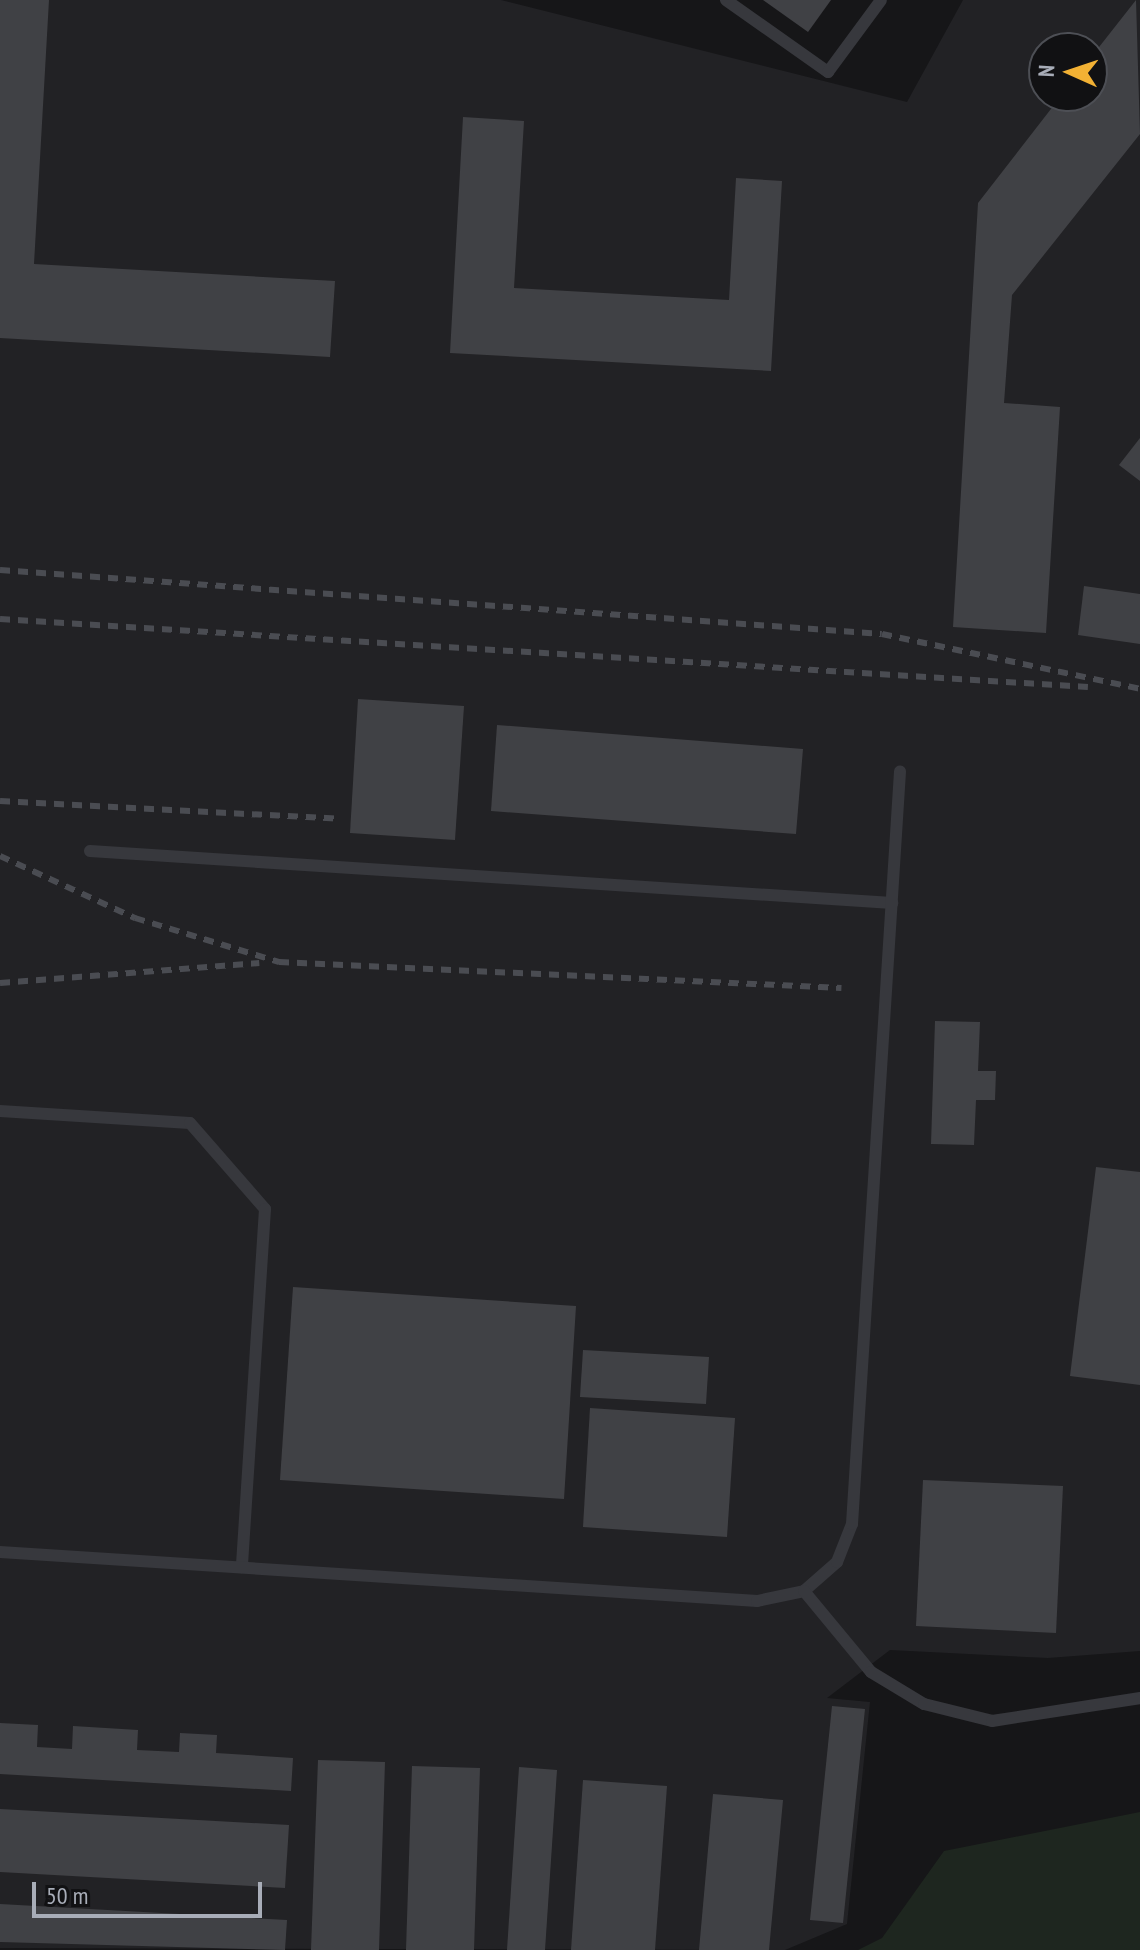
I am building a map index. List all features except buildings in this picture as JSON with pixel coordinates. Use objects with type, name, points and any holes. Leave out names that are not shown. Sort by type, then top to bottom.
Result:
[{"type":"lane","points":[[726,0],[828,72],[881,0]]},
{"type":"lane","points":[[0,1552],[757,1601],[804,1591],[837,1562],[852,1524],[900,772]]},
{"type":"lane","points":[[90,851],[892,903]]},
{"type":"lane","points":[[0,1111],[190,1123],[265,1209],[242,1567]]},
{"type":"lane","points":[[804,1591],[871,1672],[924,1704],[992,1721],[1140,1698]]},
{"type":"shaded area","points":[[0,0],[501,0],[907,102],[963,0],[1140,0],[1140,1651],[1048,1658],[890,1650],[827,1698],[870,1702],[847,1924],[785,1950],[0,1948]]},
{"type":"shaded area","points":[[1140,1812],[1140,1950],[858,1950],[882,1938],[944,1851]]},
{"type":"railway","points":[[0,570],[882,634],[1140,689]]},
{"type":"railway","points":[[0,619],[1088,687]]},
{"type":"railway","points":[[0,801],[341,819]]},
{"type":"railway","points":[[0,856],[135,918],[279,962],[841,988]]},
{"type":"railway","points":[[0,983],[259,963]]}]
